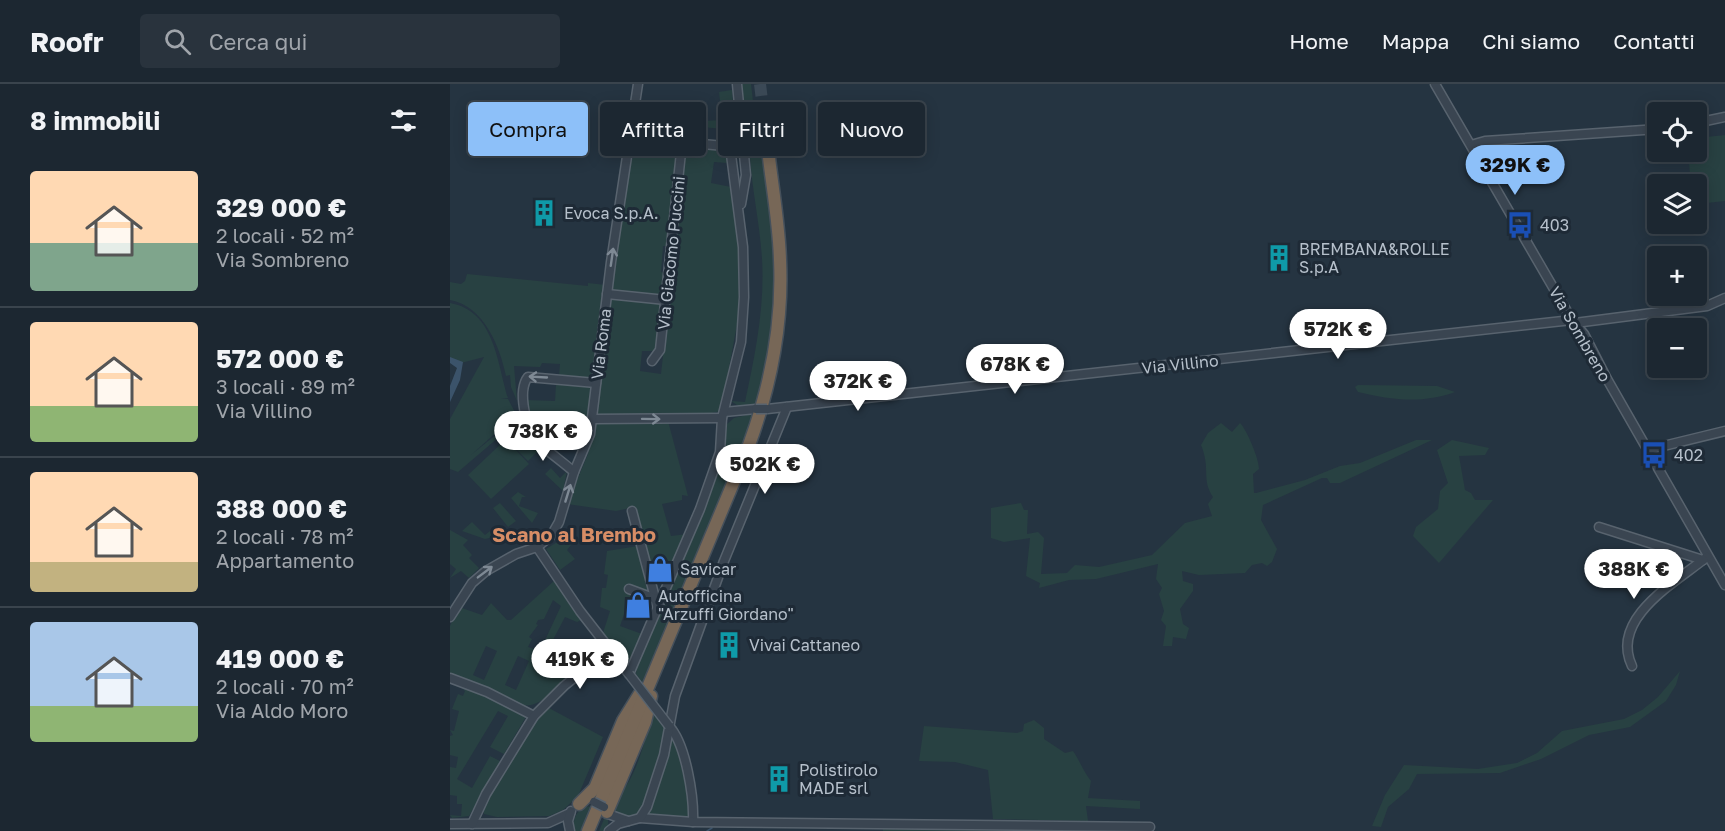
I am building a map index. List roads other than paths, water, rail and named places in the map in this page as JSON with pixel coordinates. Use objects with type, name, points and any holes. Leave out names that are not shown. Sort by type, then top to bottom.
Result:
[{"type":"highway","points":[[588,831],[594,807],[595,788],[627,713],[643,689],[648,687],[749,446],[770,378],[778,329],[781,281],[778,227],[769,156]]},
{"type":"highway","points":[[594,807],[645,722],[652,693],[648,687]]},
{"type":"street","name":"Via Roma","points":[[635,102],[638,84]]},
{"type":"street","points":[[737,84],[739,102]]},
{"type":"street","name":"Via Sombreno","points":[[1435,84],[1574,322],[1584,334],[1706,558],[1725,585]]},
{"type":"street","points":[[1707,121],[1725,117]]},
{"type":"street","points":[[1471,145],[1485,141],[1647,130]]},
{"type":"street","name":"Via Roma","points":[[450,617],[472,583],[486,571],[516,554],[537,547],[551,536],[559,522],[574,472],[590,434],[593,419],[607,294],[626,156]]},
{"type":"street","name":"Via Giacomo Puccini","points":[[652,361],[660,350],[681,156]]},
{"type":"street","points":[[629,674],[658,610],[720,452],[723,415],[741,342],[743,314],[744,261],[731,156]]},
{"type":"street","points":[[739,213],[746,175],[745,156]]},
{"type":"street","points":[[607,294],[666,300]]},
{"type":"street","name":"Via Villino","points":[[593,419],[723,415],[1574,322],[1707,306],[1725,297]]},
{"type":"street","points":[[574,472],[532,434],[524,398],[524,381],[528,377],[596,383]]},
{"type":"street","points":[[640,818],[647,807],[664,755],[675,696],[724,561],[787,407]]},
{"type":"street","points":[[1647,450],[1725,431]]},
{"type":"street","points":[[632,511],[658,610]]},
{"type":"street","points":[[1599,527],[1706,558]]},
{"type":"street","points":[[537,547],[610,649],[680,740],[694,807],[693,822]]},
{"type":"street","points":[[1632,666],[1626,654],[1635,619],[1706,558]]},
{"type":"street","points":[[629,589],[656,599]]},
{"type":"street","points":[[472,824],[486,794],[534,716],[577,675],[610,649]]},
{"type":"street","points":[[450,678],[488,692],[534,716]]},
{"type":"street","points":[[450,824],[548,823],[594,807],[629,821]]},
{"type":"street","points":[[548,823],[568,831],[594,807]]},
{"type":"street","points":[[594,807],[609,831],[616,825],[640,818],[693,822],[1150,827]]},
{"type":"water","points":[[450,357],[463,362],[460,380],[450,402],[450,386],[457,368],[450,363]]},
{"type":"waterway","points":[[707,831],[712,828]]},
{"type":"tunnel","points":[[760,84],[762,102]]},
{"type":"place","name":"Evoca S.p.A.","points":[[544,213]]},
{"type":"place","name":"403","points":[[1520,225]]},
{"type":"place","name":"BREMBANA&ROLLE S.p.A","points":[[1279,258]]},
{"type":"place","name":"402","points":[[1654,455]]},
{"type":"place","name":"Savicar","points":[[660,569]]},
{"type":"place","name":"Autofficina \"Arzuffi Giordano\"","points":[[638,605]]},
{"type":"place","name":"Vivai Cattaneo","points":[[729,645]]},
{"type":"place","name":"Polistirolo MADE srl","points":[[779,779]]},
{"type":"district","name":"Scano al Brembo","points":[[574,534]]}]
